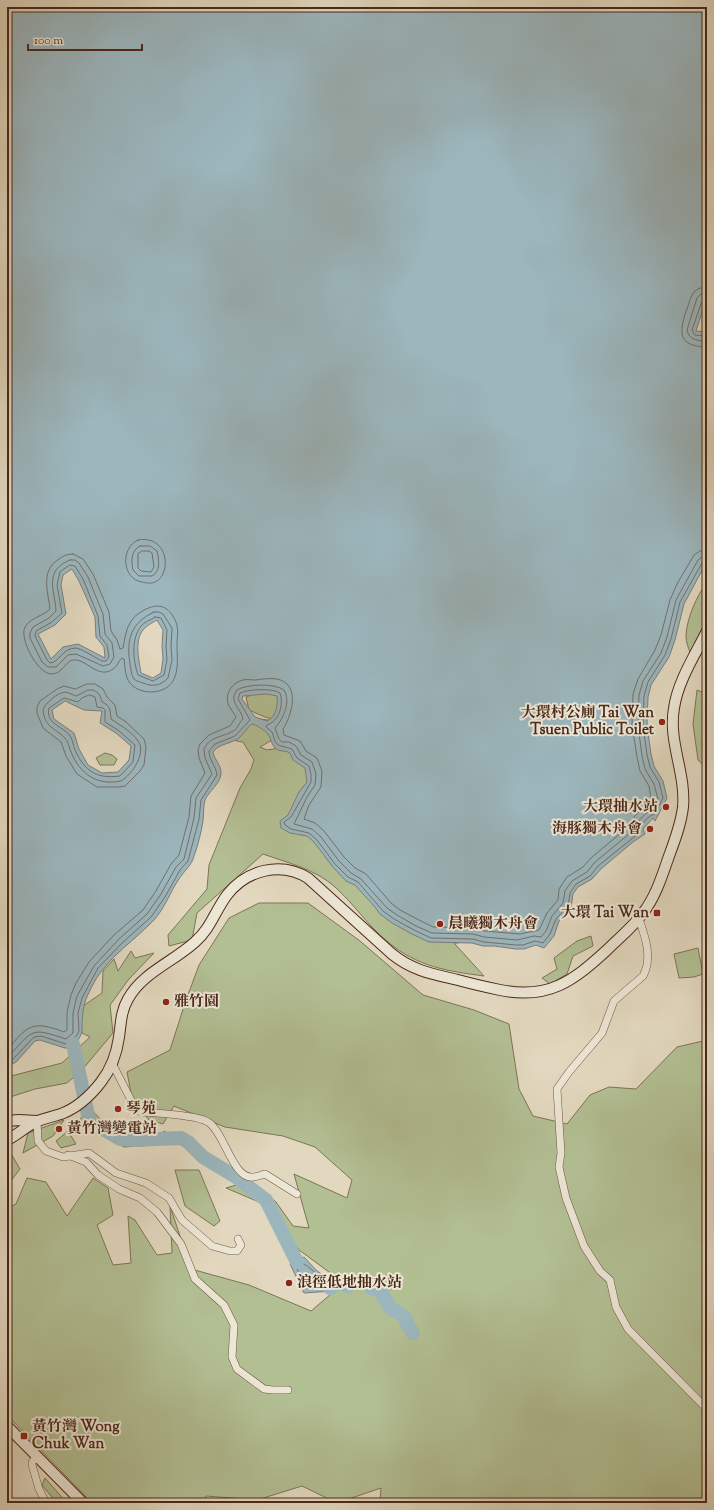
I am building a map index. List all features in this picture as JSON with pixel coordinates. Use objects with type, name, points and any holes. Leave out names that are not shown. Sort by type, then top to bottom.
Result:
[{"type":"main road","points":[[7,1140],[37,1121],[63,1113],[85,1099],[102,1080],[112,1063],[118,1046],[123,1011],[132,991],[147,977],[199,938],[212,920],[226,896],[236,885],[243,880],[261,872],[283,869],[308,878],[392,954],[404,963],[416,969],[513,992],[540,991],[555,987],[567,982],[589,967],[639,919],[657,891],[681,821],[683,792],[673,737],[673,715],[676,699],[680,686],[707,631]]},
{"type":"main road","points":[[7,1121],[37,1121]]},
{"type":"main road","points":[[7,1426],[83,1503]]},
{"type":"street","points":[[639,919],[648,952],[646,970],[643,976],[614,1001],[602,1033],[569,1072],[557,1089],[561,1153],[559,1167],[566,1198],[584,1246],[600,1271],[610,1280],[616,1307],[628,1329],[707,1409]]},
{"type":"street","points":[[112,1063],[135,1108],[142,1112],[187,1116],[209,1122],[220,1136],[231,1159],[242,1174],[252,1178],[265,1174],[297,1194]]},
{"type":"street","points":[[37,1121],[38,1141],[46,1151],[63,1156],[89,1153],[116,1173],[146,1183],[169,1198],[182,1220],[212,1246],[230,1251],[237,1250],[241,1245],[238,1238]]},
{"type":"street","points":[[68,1155],[86,1162],[98,1175],[120,1189],[140,1198],[157,1212],[181,1244],[196,1279],[224,1305],[234,1325],[232,1356],[237,1369],[264,1389],[288,1390]]},
{"type":"street","points":[[37,1457],[32,1462],[32,1465],[39,1489],[46,1503]]},
{"type":"green space","points":[[707,583],[707,616],[701,636],[690,652],[687,644],[686,630],[696,601]]},
{"type":"green space","points":[[273,687],[280,701],[273,719],[249,710],[246,697]]},
{"type":"green space","points":[[697,690],[707,694],[707,768],[698,760],[693,724]]},
{"type":"green space","points":[[243,717],[276,721],[286,732],[260,747],[267,750],[286,747],[313,765],[459,943],[454,943],[484,976],[445,970],[410,957],[381,936],[342,894],[327,881],[301,867],[263,854],[197,913],[192,940],[169,946],[168,935],[207,889],[209,865],[240,788],[251,769],[254,760],[243,742],[222,735]]},
{"type":"green space","points":[[105,753],[112,755],[117,759],[114,765],[100,765],[96,758]]},
{"type":"green space","points":[[259,903],[308,903],[360,941],[423,995],[474,1010],[509,1024],[519,1089],[533,1116],[567,1124],[590,1095],[609,1087],[636,1089],[677,1047],[703,1041],[707,1043],[707,1503],[380,1503],[381,1488],[337,1503],[302,1486],[257,1500],[206,1496],[205,1503],[92,1503],[7,1415],[7,1209],[16,1204],[27,1178],[46,1182],[67,1216],[93,1178],[108,1188],[113,1215],[97,1225],[113,1265],[131,1263],[128,1216],[135,1220],[157,1255],[172,1253],[170,1206],[191,1269],[249,1285],[311,1311],[344,1283],[299,1250],[266,1205],[226,1188],[250,1181],[276,1202],[293,1226],[309,1228],[294,1174],[347,1198],[352,1180],[315,1147],[283,1136],[225,1127],[174,1106],[163,1124],[149,1120],[132,1098],[127,1072],[170,1050],[199,965],[229,918]]},
{"type":"green space","points":[[591,936],[593,946],[573,956],[567,974],[550,984],[542,978],[557,969],[554,958],[577,941]]},
{"type":"green space","points":[[698,948],[703,974],[694,977],[679,978],[674,954]]},
{"type":"green space","points":[[131,951],[135,958],[154,953],[129,979],[110,1005],[113,1033],[82,1070],[67,1083],[35,1089],[7,1098],[7,1077],[62,1063],[90,1037],[82,1033],[77,1010],[102,993],[103,971],[114,959],[118,971]]},
{"type":"green space","points":[[89,1107],[116,1136],[154,1137],[165,1131],[169,1144],[124,1147],[103,1136],[75,1126]]},
{"type":"green space","points":[[64,1120],[53,1136],[23,1153],[28,1133]]},
{"type":"green space","points":[[68,1131],[76,1144],[61,1148],[56,1141]]},
{"type":"green space","points":[[10,1152],[20,1169],[10,1182],[7,1180],[7,1153]]},
{"type":"green space","points":[[175,1170],[199,1170],[220,1221],[214,1226],[185,1206]]},
{"type":"green space","points":[[45,1478],[67,1503],[57,1503],[42,1485]]},
{"type":"water","points":[[7,7],[707,7],[707,296],[696,331],[707,332],[707,561],[684,604],[669,657],[651,685],[648,697],[647,725],[651,754],[654,766],[663,781],[667,798],[655,821],[653,818],[643,829],[645,834],[633,842],[601,869],[592,879],[578,887],[573,894],[571,908],[559,921],[554,936],[544,948],[536,945],[524,949],[516,949],[483,946],[472,943],[429,942],[392,923],[380,914],[355,885],[346,881],[332,866],[314,842],[307,836],[290,833],[281,828],[280,821],[288,815],[299,792],[307,782],[305,768],[293,760],[290,753],[275,748],[268,734],[256,725],[252,724],[239,738],[222,745],[213,752],[221,774],[219,781],[205,800],[203,821],[193,859],[154,920],[109,962],[96,979],[85,1003],[82,1019],[82,1031],[79,1038],[71,1048],[65,1048],[40,1040],[35,1041],[16,1062],[7,1067]],"holes":[[[72,569],[79,581],[95,617],[96,637],[104,647],[105,658],[78,644],[63,647],[51,659],[38,634],[55,625],[66,614],[61,585],[63,575]],[[157,620],[163,630],[163,659],[161,673],[153,678],[141,673],[138,655],[139,637],[147,626]],[[266,694],[277,696],[277,707],[274,714],[267,721],[255,717],[242,699],[243,696]],[[65,701],[84,710],[102,711],[100,723],[116,733],[131,746],[129,760],[118,772],[102,773],[88,765],[79,749],[74,733],[54,719],[52,710]]]},
{"type":"water","points":[[304,1257],[316,1270],[333,1283],[332,1291],[304,1293],[290,1264]]},
{"type":"waterway","points":[[73,1044],[88,1115],[91,1122],[120,1139],[135,1140],[181,1138],[188,1142],[203,1157],[236,1177],[266,1200],[297,1262]]},
{"type":"waterway","points":[[330,1288],[338,1283],[348,1286],[352,1283],[367,1281],[371,1288],[383,1289],[383,1298],[387,1301],[389,1307],[406,1319],[407,1325],[413,1333]]},
{"type":"place","name":"大環村公廁 Tai Wan Tsuen Public Toilet","points":[[662,722]]},
{"type":"place","name":"大環抽水站","points":[[666,807]]},
{"type":"place","name":"海豚獨木舟會","points":[[650,829]]},
{"type":"place","name":"大環 Tai Wan","points":[[657,913]]},
{"type":"place","name":"晨曦獨木舟會","points":[[440,924]]},
{"type":"place","name":"雅竹園","points":[[166,1002]]},
{"type":"place","name":"琴苑","points":[[118,1109]]},
{"type":"place","name":"黃竹灣變電站","points":[[59,1129]]},
{"type":"place","name":"浪徑低地抽水站","points":[[289,1283]]},
{"type":"place","name":"黃竹灣 Wong Chuk Wan","points":[[24,1436]]}]
